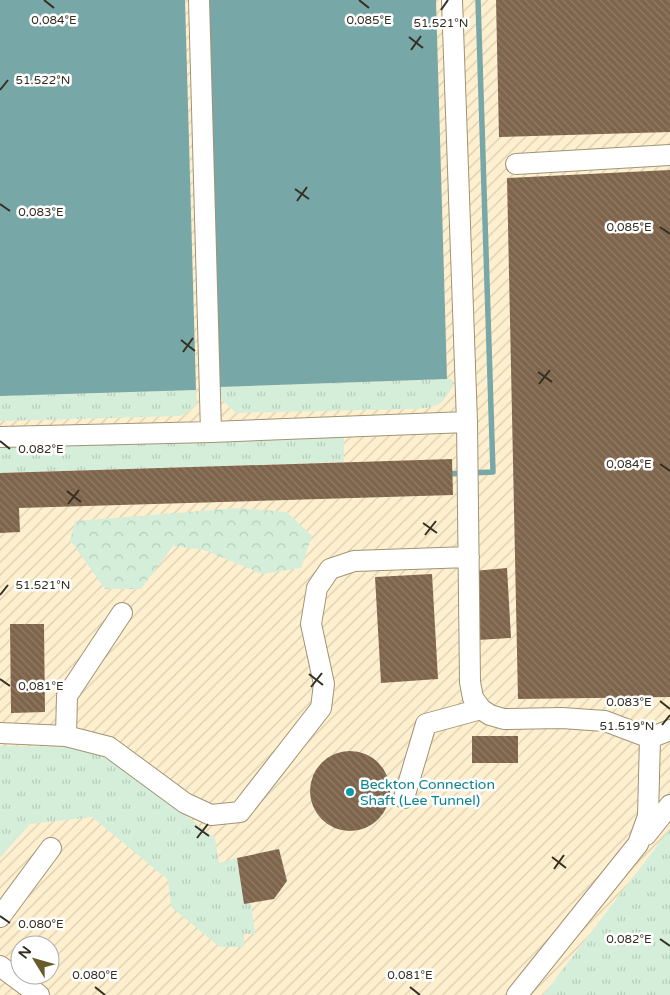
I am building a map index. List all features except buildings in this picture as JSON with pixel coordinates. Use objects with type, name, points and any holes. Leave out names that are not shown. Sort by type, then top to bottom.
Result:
[{"type":"lane","points":[[199,0],[211,432]]},
{"type":"lane","points":[[452,0],[468,422],[470,682],[473,698],[480,709],[490,715],[504,719],[562,718],[605,721],[650,738],[670,730]]},
{"type":"lane","points":[[516,164],[670,156]]},
{"type":"lane","points":[[0,437],[211,432],[468,422]]},
{"type":"lane","points":[[0,733],[66,736],[109,747],[185,804],[211,815],[240,812],[321,708],[324,684],[311,624],[318,588],[330,569],[354,561],[469,558]]},
{"type":"lane","points":[[66,736],[66,696],[122,613]]},
{"type":"lane","points":[[404,798],[426,724],[480,709]]},
{"type":"lane","points":[[638,844],[648,816],[650,738]]},
{"type":"lane","points":[[517,995],[670,805]]},
{"type":"lane","points":[[0,917],[51,848]]},
{"type":"lane","points":[[0,966],[39,995]]},
{"type":"shaded area","points":[[0,0],[670,0],[670,995],[0,995]]},
{"type":"green space","points":[[451,379],[454,384],[442,401],[434,406],[414,409],[236,413],[222,400],[219,387]]},
{"type":"green space","points":[[196,390],[197,403],[191,410],[180,416],[0,421],[0,396]]},
{"type":"green space","points":[[344,429],[344,462],[0,473],[0,440]]},
{"type":"green space","points":[[238,508],[287,512],[312,536],[301,568],[262,574],[204,550],[173,546],[141,589],[105,589],[70,540],[75,521]]},
{"type":"green space","points":[[0,746],[87,747],[131,773],[215,838],[219,863],[237,858],[244,903],[251,903],[255,934],[244,934],[244,947],[220,947],[171,907],[168,880],[92,817],[30,824],[0,858]]},
{"type":"green space","points":[[670,829],[670,995],[543,995]]},
{"type":"water","points":[[0,0],[185,0],[196,390],[0,396]]},
{"type":"water","points":[[208,0],[436,0],[447,379],[219,387]]},
{"type":"waterway","points":[[447,474],[493,472],[478,0]]},
{"type":"place","name":"Beckton Connection Shaft (Lee Tunnel)","points":[[350,792]]}]
